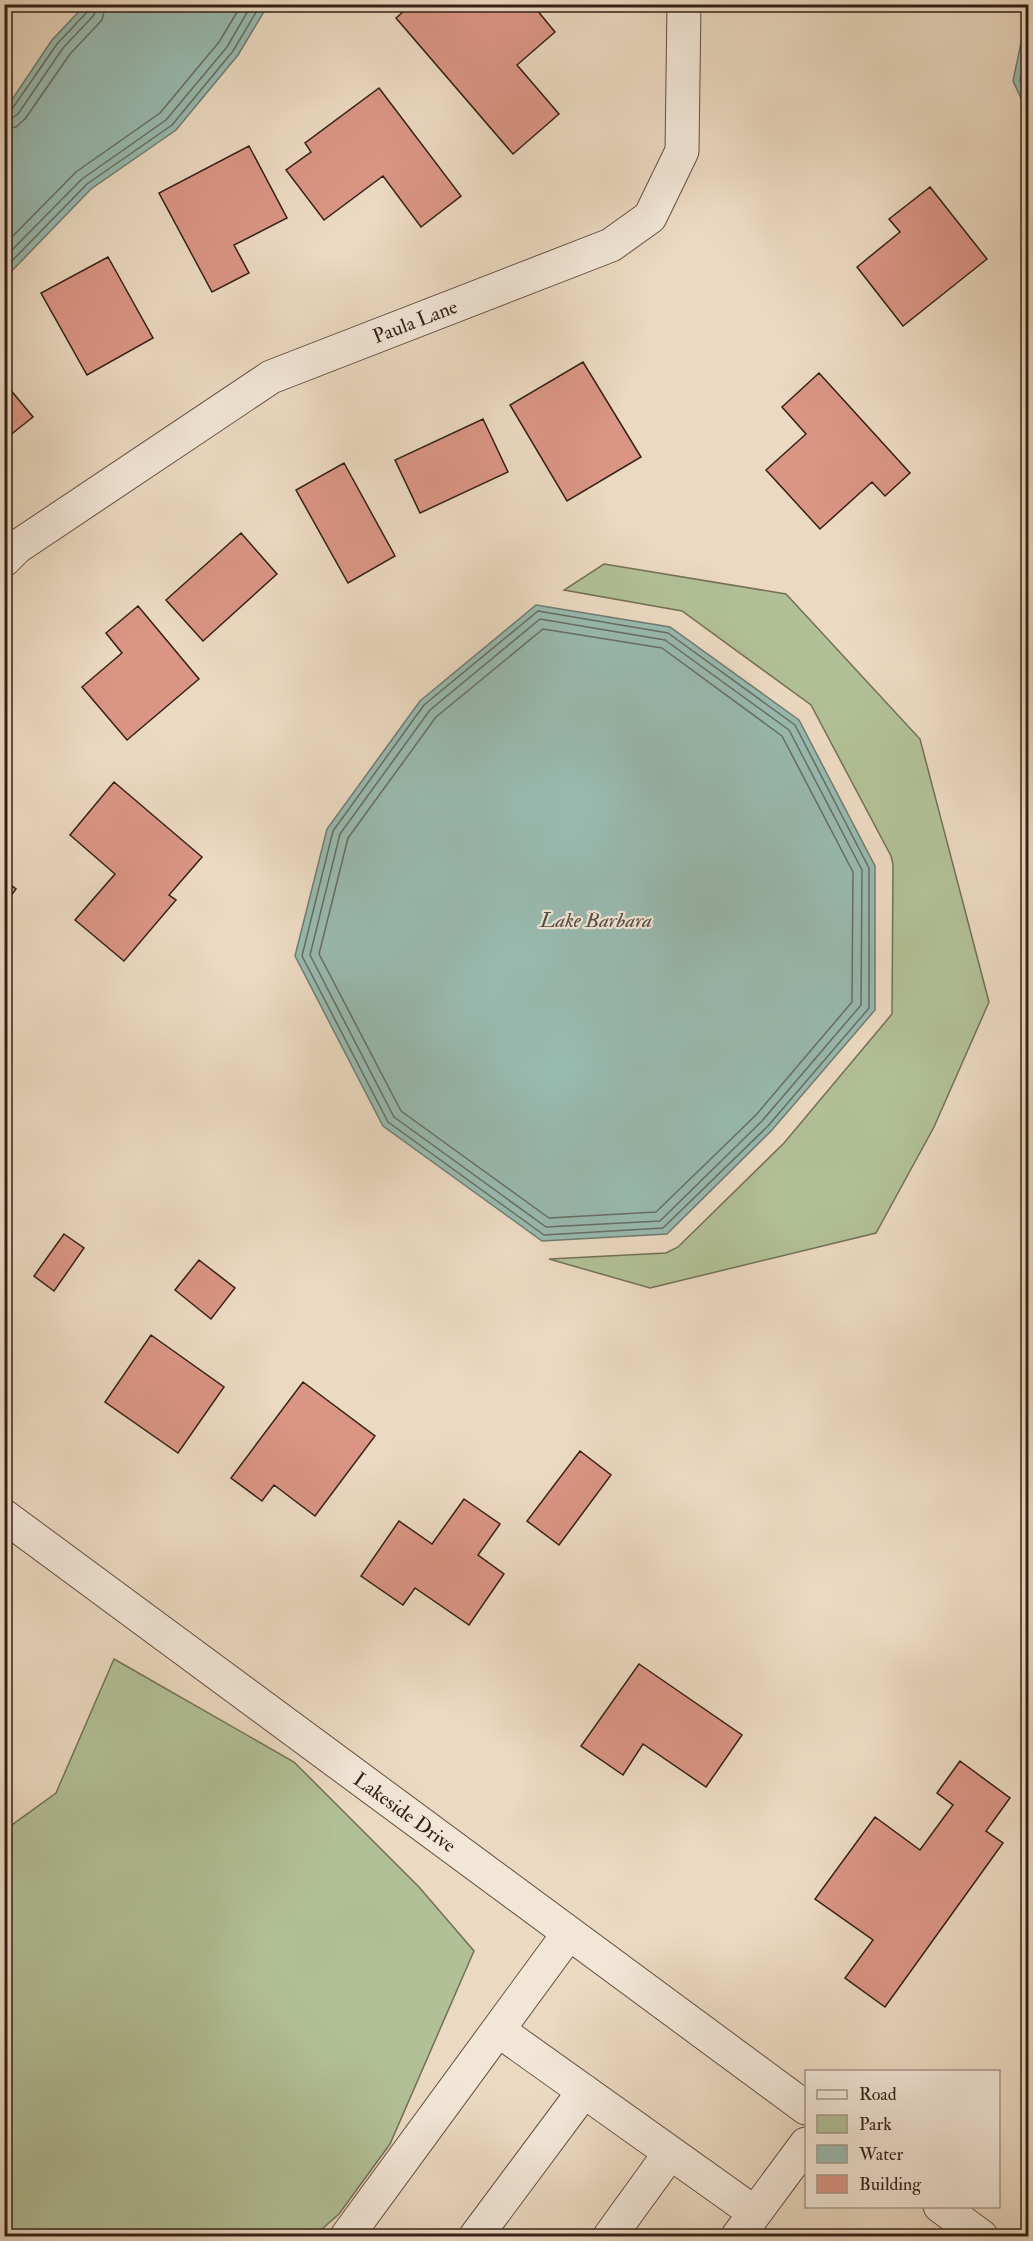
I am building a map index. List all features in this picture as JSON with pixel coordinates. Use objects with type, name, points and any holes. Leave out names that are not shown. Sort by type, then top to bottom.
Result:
[{"type":"street","name":"Paula Lane","points":[[4,560],[17,547],[271,377],[610,244],[650,217],[682,152],[684,4]]},
{"type":"street","name":"Lakeside Drive","points":[[4,1516],[805,2107]]},
{"type":"street","points":[[347,2236],[568,1933]]},
{"type":"street","points":[[498,2030],[670,2152],[747,2225],[805,2147]]},
{"type":"street","points":[[476,2236],[584,2091]]},
{"type":"street","points":[[610,2236],[670,2152]]},
{"type":"street","points":[[943,2208],[981,2236]]},
{"type":"green space","points":[[604,564],[786,594],[920,739],[989,1002],[934,1127],[876,1233],[650,1288],[549,1259],[666,1253],[678,1247],[784,1143],[892,1014],[893,864],[891,856],[811,705],[682,611],[564,590]]},
{"type":"green space","points":[[114,1659],[294,1762],[419,1887],[474,1951],[390,2144],[339,2214],[314,2236],[5,2236],[5,1830],[56,1793]]},
{"type":"water","points":[[86,4],[268,5],[238,55],[176,130],[91,189],[5,278],[5,110],[52,40]]},
{"type":"water","points":[[1028,9],[1028,113],[1013,81]]},
{"type":"water","name":"Lake Barbara","points":[[536,605],[670,627],[799,720],[875,866],[875,1010],[772,1130],[667,1234],[542,1241],[383,1126],[295,956],[327,829],[420,701]]},
{"type":"building","points":[[412,4],[532,4],[555,32],[517,65],[559,114],[513,154],[396,18]]},
{"type":"building","points":[[379,88],[461,196],[421,227],[383,176],[324,220],[286,170],[311,152],[305,143]]},
{"type":"building","points":[[249,146],[287,218],[234,245],[249,273],[212,292],[159,193]]},
{"type":"building","points":[[930,187],[987,259],[903,326],[857,267],[900,232],[889,219]]},
{"type":"building","points":[[108,257],[153,338],[87,375],[41,293]]},
{"type":"building","points":[[583,362],[641,457],[567,501],[510,405]]},
{"type":"building","points":[[819,373],[910,473],[885,496],[872,482],[820,529],[766,470],[806,434],[782,407]]},
{"type":"building","points":[[4,382],[33,417],[4,440]]},
{"type":"building","points":[[483,419],[508,472],[420,513],[395,460]]},
{"type":"building","points":[[344,463],[395,556],[348,583],[296,490]]},
{"type":"building","points":[[241,533],[277,574],[203,641],[166,600]]},
{"type":"building","points":[[138,606],[199,679],[127,740],[82,687],[122,653],[106,633]]},
{"type":"building","points":[[114,782],[202,857],[169,895],[176,900],[124,961],[75,920],[115,874],[70,835]]},
{"type":"building","points":[[4,880],[16,889],[4,905]]},
{"type":"building","points":[[64,1234],[84,1248],[54,1291],[34,1276]]},
{"type":"building","points":[[199,1260],[235,1288],[211,1319],[175,1290]]},
{"type":"building","points":[[151,1335],[224,1387],[178,1453],[105,1402]]},
{"type":"building","points":[[303,1382],[375,1436],[315,1516],[274,1485],[262,1501],[231,1478]]},
{"type":"building","points":[[580,1451],[611,1475],[559,1545],[527,1521]]},
{"type":"building","points":[[464,1499],[500,1524],[478,1555],[504,1574],[469,1625],[415,1588],[403,1605],[361,1576],[399,1521],[432,1544]]},
{"type":"building","points":[[639,1664],[742,1735],[706,1787],[643,1744],[623,1775],[581,1746]]},
{"type":"building","points":[[960,1761],[1010,1798],[986,1831],[1003,1843],[885,2007],[845,1978],[873,1940],[815,1899],[875,1817],[920,1850],[953,1805],[937,1793]]}]
